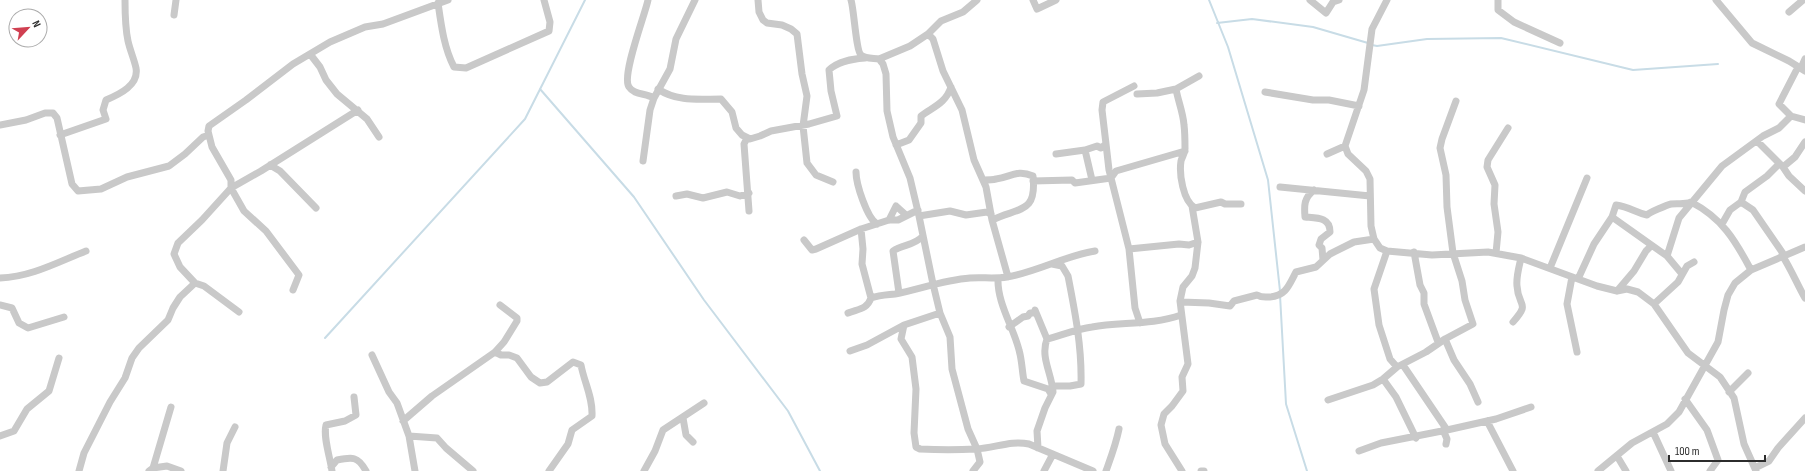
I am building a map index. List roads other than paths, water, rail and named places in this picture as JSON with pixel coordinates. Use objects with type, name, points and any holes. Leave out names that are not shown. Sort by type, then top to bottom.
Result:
[{"type":"street","points":[[60,135],[106,119],[104,110],[106,100],[130,86],[135,77],[136,69],[128,41],[125,18],[125,0]]},
{"type":"street","points":[[174,15],[176,0]]},
{"type":"street","points":[[293,290],[300,274],[266,231],[244,211],[231,188],[231,180],[212,147],[209,126],[218,118],[236,108],[293,64],[330,42],[365,27],[383,24],[448,0]]},
{"type":"street","points":[[438,3],[442,28],[454,67],[466,68],[549,31],[550,22],[544,0]]},
{"type":"street","points":[[648,0],[644,20],[636,38],[627,84],[632,91],[654,98]]},
{"type":"street","points":[[643,161],[650,110],[658,89],[664,82],[672,63],[676,39],[695,0]]},
{"type":"street","points":[[758,0],[759,12],[763,20],[768,23],[782,25],[792,29],[797,34],[802,74],[807,96],[803,126],[807,163],[816,175],[833,182]]},
{"type":"street","points":[[851,0],[855,14],[858,50],[860,55],[865,58]]},
{"type":"street","points":[[747,138],[760,136],[779,129],[803,126],[837,116],[831,91],[829,70],[834,65],[850,60],[865,58],[879,59],[910,46],[928,34],[941,21],[963,12],[976,0]]},
{"type":"street","points":[[1033,0],[1037,9],[1056,0]]},
{"type":"street","points":[[1310,0],[1326,13],[1333,2],[1339,0]]},
{"type":"street","points":[[1387,0],[1372,29],[1364,90],[1345,146],[1348,154],[1366,172],[1370,179],[1371,226],[1374,239],[1380,248],[1387,251],[1414,252],[1432,255],[1474,251],[1496,253],[1520,258],[1575,278],[1617,291],[1627,289],[1638,292],[1654,304],[1688,352],[1720,377],[1734,398],[1744,444],[1756,470],[1769,461],[1778,448],[1805,418]]},
{"type":"street","points":[[1498,0],[1498,10],[1514,22],[1560,43]]},
{"type":"street","points":[[1716,0],[1752,43],[1801,69]]},
{"type":"street","points":[[1789,12],[1803,0]]},
{"type":"street","points":[[928,34],[933,39],[943,71],[962,110],[974,160],[984,180],[1008,277]]},
{"type":"street","points":[[310,54],[320,67],[326,80],[337,94],[358,110],[379,137]]},
{"type":"street","points":[[879,59],[883,64],[886,74],[887,111],[893,137],[910,178],[940,313],[950,337],[952,369],[968,429],[977,449],[980,462],[973,471]]},
{"type":"street","points":[[1805,59],[1801,69],[1778,104],[1791,116],[1805,120]]},
{"type":"street","points":[[1137,94],[1157,93],[1176,89],[1199,76]]},
{"type":"street","points":[[1134,86],[1103,102],[1102,110],[1109,170],[1129,249],[1135,308],[1140,323]]},
{"type":"street","points":[[896,145],[909,140],[920,122],[921,116],[944,100],[951,87]]},
{"type":"street","points":[[658,89],[676,98],[721,99],[732,112],[736,128],[747,138]]},
{"type":"street","points":[[1176,89],[1177,99],[1182,110],[1185,151],[1181,159],[1180,174],[1184,186],[1183,192],[1192,206],[1198,242],[1195,268],[1192,276],[1183,287],[1181,302],[1181,315],[1188,364],[1182,377],[1183,391],[1164,414],[1161,425],[1164,444],[1182,471]]},
{"type":"street","points":[[1265,92],[1313,100],[1329,100],[1359,106]]},
{"type":"street","points":[[1328,400],[1373,385],[1400,366],[1426,352],[1438,342],[1473,324],[1453,253],[1447,207],[1446,175],[1440,148],[1456,101]]},
{"type":"street","points":[[239,312],[204,286],[195,283],[175,258],[174,254],[178,243],[202,220],[231,188],[358,110]]},
{"type":"street","points":[[0,125],[26,120],[50,112],[53,113],[57,118],[72,184],[78,191],[101,189],[127,177],[169,166],[209,134]]},
{"type":"street","points":[[1667,256],[1679,218],[1722,166],[1757,141],[1779,128],[1791,116]]},
{"type":"street","points":[[1496,253],[1498,232],[1494,204],[1495,185],[1488,167],[1488,160],[1508,128]]},
{"type":"street","points":[[747,138],[744,144],[749,192],[749,211]]},
{"type":"street","points":[[1757,141],[1805,191]]},
{"type":"street","points":[[1722,224],[1730,210],[1742,202],[1746,192],[1781,165],[1795,157],[1805,142]]},
{"type":"street","points":[[1056,154],[1085,150],[1097,146],[1101,148],[1106,144]]},
{"type":"street","points":[[1327,154],[1345,146]]},
{"type":"street","points":[[1085,150],[1092,180]]},
{"type":"street","points":[[1033,181],[1072,180],[1075,183],[1111,178],[1116,171],[1185,151]]},
{"type":"street","points":[[270,165],[280,171],[316,208]]},
{"type":"street","points":[[856,172],[861,196],[872,221],[877,224]]},
{"type":"street","points":[[984,180],[998,179],[1023,172],[1033,176],[1033,195],[1027,206],[992,217]]},
{"type":"street","points":[[1550,268],[1587,178]]},
{"type":"street","points":[[1280,187],[1370,196]]},
{"type":"street","points":[[1314,190],[1309,194],[1303,207],[1305,217],[1321,218],[1327,221],[1330,226],[1330,232],[1321,239],[1318,245],[1322,248],[1323,260]]},
{"type":"street","points":[[676,196],[687,194],[703,198],[727,192],[740,196],[749,192]]},
{"type":"street","points":[[1192,206],[1196,208],[1221,202],[1225,204],[1241,204]]},
{"type":"street","points":[[1577,352],[1567,304],[1575,278],[1594,244],[1612,217],[1616,205],[1628,206],[1638,213],[1647,215],[1650,212],[1662,209],[1670,204],[1683,205],[1691,202],[1702,208],[1722,224],[1736,243],[1751,270]]},
{"type":"street","points":[[1742,202],[1753,210],[1783,255],[1793,273],[1797,285],[1805,298]]},
{"type":"street","points":[[889,220],[896,206],[906,215]]},
{"type":"street","points":[[804,240],[812,250],[861,229],[889,220],[898,220],[906,215],[918,213],[950,211],[966,215],[987,212],[992,217]]},
{"type":"street","points":[[1612,217],[1667,256],[1682,274]]},
{"type":"street","points":[[848,313],[862,310],[870,303],[871,298],[862,264],[863,249],[861,229]]},
{"type":"street","points":[[899,293],[893,251],[918,242],[923,236]]},
{"type":"street","points":[[1181,302],[1209,303],[1230,306],[1234,301],[1257,295],[1261,298],[1278,296],[1287,288],[1296,272],[1316,267],[1330,254],[1354,242],[1374,239]]},
{"type":"street","points":[[1129,249],[1180,244],[1189,245],[1198,242]]},
{"type":"street","points":[[1617,291],[1629,278],[1646,251],[1651,246]]},
{"type":"street","points":[[1598,471],[1632,443],[1672,420],[1718,342],[1728,295],[1735,283],[1751,270],[1775,261],[1783,255],[1805,247]]},
{"type":"street","points":[[0,278],[18,276],[39,271],[86,251]]},
{"type":"street","points":[[871,298],[881,294],[899,293],[933,284],[970,278],[1008,277],[1052,264],[1082,253],[1095,251]]},
{"type":"street","points":[[1387,251],[1374,289],[1379,325],[1390,358],[1400,366],[1445,430],[1447,439],[1446,444]]},
{"type":"street","points":[[1414,252],[1420,285],[1424,293],[1424,304],[1438,342]]},
{"type":"street","points":[[1513,322],[1521,313],[1523,308],[1517,285],[1520,258]]},
{"type":"street","points":[[1654,304],[1678,282],[1687,266],[1694,262]]},
{"type":"street","points":[[1052,264],[1059,264],[1062,266],[1068,276],[1080,344],[1081,384],[1070,386],[1053,386]]},
{"type":"street","points":[[998,278],[998,288],[1009,326],[1019,350],[1024,381],[1048,388],[1051,394]]},
{"type":"street","points":[[79,471],[84,453],[110,402],[125,378],[132,358],[139,348],[168,320],[180,297],[195,283]]},
{"type":"street","points":[[403,421],[432,396],[495,352],[504,342],[517,321],[517,318],[500,304]]},
{"type":"street","points":[[0,305],[12,308],[19,323],[28,328],[64,317]]},
{"type":"street","points":[[1009,326],[1028,316],[1030,313],[1034,313],[1035,310],[1047,339],[1044,346],[1053,392],[1037,431],[1038,448]]},
{"type":"street","points":[[850,351],[867,345],[904,325],[940,313]]},
{"type":"street","points":[[1047,339],[1067,334],[1077,329],[1106,325],[1140,323],[1181,315]]},
{"type":"street","points":[[904,325],[901,339],[912,357],[916,389],[914,433],[916,447],[920,449],[977,449],[1013,442],[1029,444],[1093,471]]},
{"type":"street","points":[[1445,338],[1454,360],[1470,384],[1478,402]]},
{"type":"street","points":[[495,352],[501,355],[509,355],[517,358],[531,377],[540,383],[547,382],[573,362],[581,365],[584,380],[590,393],[592,416],[572,430],[568,444],[549,471]]},
{"type":"street","points":[[372,355],[389,392],[397,403],[409,436],[415,471]]},
{"type":"street","points":[[0,436],[14,431],[27,408],[48,391],[55,375],[59,358]]},
{"type":"street","points":[[1729,392],[1748,373]]},
{"type":"street","points":[[1383,379],[1396,397],[1416,438]]},
{"type":"street","points":[[331,469],[327,438],[324,432],[326,425],[345,421],[356,415],[354,397]]},
{"type":"street","points":[[1685,399],[1707,430],[1718,460],[1710,471]]},
{"type":"street","points":[[644,471],[655,451],[662,430],[683,418],[704,403]]},
{"type":"street","points":[[171,407],[151,469],[167,466],[181,471]]},
{"type":"street","points":[[1359,451],[1381,443],[1416,438],[1487,421],[1531,407]]},
{"type":"street","points":[[683,418],[686,435],[693,442]]},
{"type":"street","points":[[1487,421],[1513,471]]},
{"type":"street","points":[[223,471],[227,443],[235,428]]},
{"type":"street","points":[[1106,471],[1109,457],[1113,453],[1115,439],[1119,429]]},
{"type":"street","points":[[1653,432],[1671,471]]},
{"type":"street","points":[[409,436],[437,438],[446,448],[473,471]]},
{"type":"street","points":[[1044,471],[1053,454]]},
{"type":"street","points":[[1617,456],[1626,471]]},
{"type":"street","points":[[331,469],[337,460],[354,458],[360,461],[366,471]]},
{"type":"waterway","points":[[325,338],[525,119],[585,0]]},
{"type":"waterway","points":[[1209,0],[1228,47],[1268,180],[1280,291]]},
{"type":"waterway","points":[[1217,23],[1252,19],[1313,27],[1368,43]]},
{"type":"waterway","points":[[1372,45],[1377,46],[1427,39],[1501,38],[1633,70],[1718,64]]},
{"type":"waterway","points":[[540,89],[634,197],[704,300],[788,411],[820,471]]},
{"type":"waterway","points":[[1280,295],[1286,404],[1307,471]]}]
